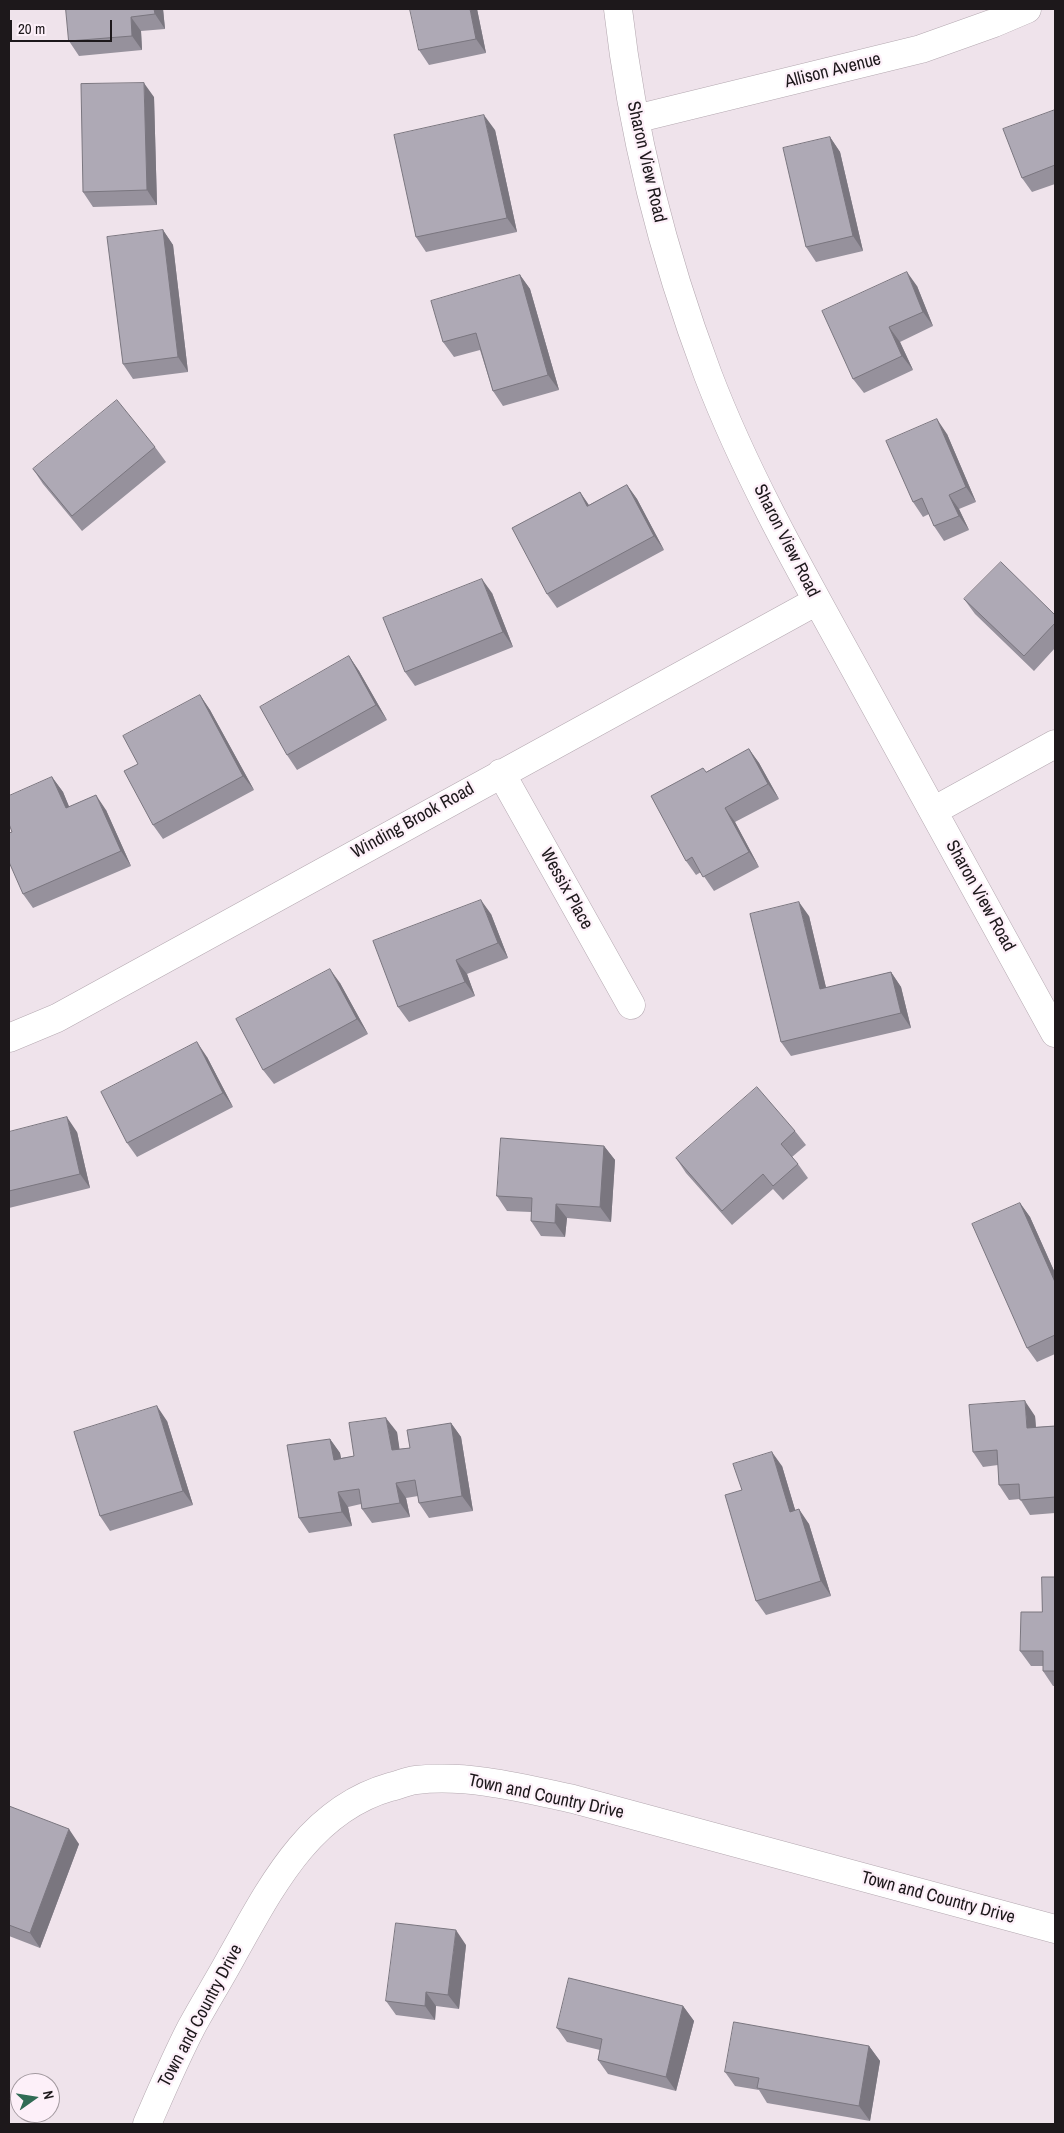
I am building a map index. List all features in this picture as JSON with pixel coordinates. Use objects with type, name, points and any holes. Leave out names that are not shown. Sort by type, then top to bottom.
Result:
[{"type":"street","name":"Sharon View Road","points":[[618,9],[635,119],[662,231],[688,319],[709,377],[759,491],[817,601],[1055,1033]]},
{"type":"street","name":"Allison Avenue","points":[[635,119],[921,49],[1027,9]]},
{"type":"street","name":"Winding Brook Road","points":[[9,1038],[57,1018],[817,601]]},
{"type":"street","points":[[932,811],[1055,744]]},
{"type":"street","name":"Wessix Place","points":[[501,773],[631,1005]]},
{"type":"street","name":"Town and Country Drive","points":[[147,2124],[195,2021],[276,1879],[305,1841],[322,1825],[356,1800],[374,1792],[414,1780],[457,1778],[521,1788],[573,1800],[1055,1929]]},
{"type":"building","points":[[66,9],[154,9],[155,14],[131,17],[132,36],[69,41]]},
{"type":"building","points":[[410,9],[470,9],[476,39],[419,50]]},
{"type":"building","points":[[144,83],[147,190],[83,192],[81,84]]},
{"type":"building","points":[[1055,110],[1055,165],[1022,178],[1003,129]]},
{"type":"building","points":[[484,115],[507,218],[416,237],[394,135]]},
{"type":"building","points":[[830,137],[853,236],[806,247],[783,148]]},
{"type":"building","points":[[163,230],[178,357],[123,364],[107,237]]},
{"type":"building","points":[[907,272],[923,312],[889,327],[902,356],[853,379],[822,311]]},
{"type":"building","points":[[520,275],[548,375],[493,391],[476,333],[443,342],[431,301]]},
{"type":"building","points":[[117,400],[155,447],[72,516],[33,469]]},
{"type":"building","points":[[937,419],[966,487],[949,495],[959,516],[934,526],[922,498],[913,502],[886,441]]},
{"type":"building","points":[[627,485],[654,536],[547,594],[512,528],[580,492],[587,506]]},
{"type":"building","points":[[1001,562],[1055,615],[1055,623],[1024,656],[964,599]]},
{"type":"building","points":[[482,579],[503,632],[405,672],[383,618]]},
{"type":"building","points":[[349,656],[376,705],[287,755],[260,707]]},
{"type":"building","points":[[200,695],[243,776],[153,825],[124,771],[138,764],[123,736]]},
{"type":"building","points":[[749,749],[768,784],[725,808],[749,852],[703,877],[692,857],[686,861],[651,796],[703,768],[706,772]]},
{"type":"building","points":[[52,777],[66,808],[96,795],[121,851],[23,894],[9,862],[9,833],[12,832],[9,824],[9,796]]},
{"type":"building","points":[[481,900],[498,943],[456,960],[465,982],[398,1007],[373,941]]},
{"type":"building","points":[[799,902],[820,989],[891,972],[901,1013],[781,1042],[750,914]]},
{"type":"building","points":[[330,969],[357,1019],[263,1070],[236,1019]]},
{"type":"building","points":[[197,1042],[223,1093],[127,1143],[101,1092]]},
{"type":"building","points":[[757,1087],[795,1131],[781,1144],[798,1164],[773,1186],[763,1174],[722,1211],[676,1158]]},
{"type":"building","points":[[67,1117],[80,1174],[9,1191],[9,1132]]},
{"type":"building","points":[[501,1138],[604,1146],[600,1207],[556,1204],[555,1223],[531,1221],[532,1198],[497,1196]]},
{"type":"building","points":[[1020,1203],[1055,1282],[1055,1335],[1027,1348],[972,1224]]},
{"type":"building","points":[[1025,1401],[1027,1428],[1055,1426],[1055,1497],[1020,1500],[1019,1484],[999,1485],[997,1450],[973,1452],[969,1405]]},
{"type":"building","points":[[157,1406],[183,1491],[100,1516],[74,1432]]},
{"type":"building","points":[[386,1418],[392,1450],[410,1448],[407,1430],[451,1423],[462,1496],[419,1503],[415,1480],[396,1483],[400,1503],[362,1509],[359,1489],[338,1492],[342,1512],[299,1518],[287,1445],[330,1439],[334,1460],[354,1456],[349,1423]]},
{"type":"building","points":[[772,1452],[790,1512],[799,1509],[821,1581],[756,1601],[725,1495],[742,1490],[733,1464]]},
{"type":"building","points":[[1042,1577],[1055,1577],[1055,1671],[1043,1671],[1043,1651],[1020,1651],[1021,1612],[1042,1612]]},
{"type":"building","points":[[9,1806],[69,1829],[30,1933],[9,1925]]},
{"type":"building","points":[[396,1923],[456,1930],[448,1995],[426,1992],[425,2006],[386,2001]]},
{"type":"building","points":[[569,1978],[683,2006],[666,2077],[598,2060],[602,2039],[557,2028]]},
{"type":"building","points":[[734,2022],[869,2046],[859,2106],[757,2088],[759,2078],[725,2072]]}]
